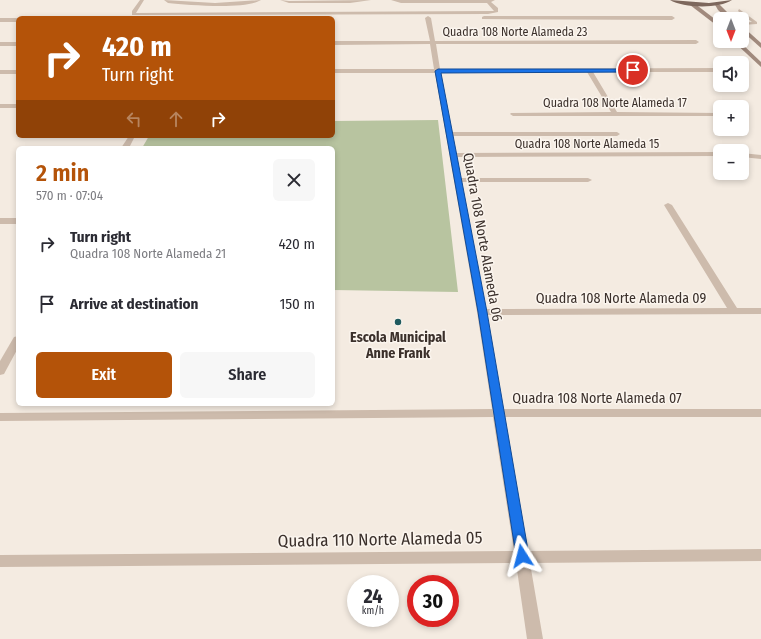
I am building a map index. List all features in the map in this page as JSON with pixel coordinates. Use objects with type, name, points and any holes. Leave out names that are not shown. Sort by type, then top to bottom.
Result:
[{"type":"main road","points":[[672,0],[692,4],[716,4],[730,0]]},
{"type":"street","points":[[142,0],[134,11],[134,14],[200,16],[489,16],[672,18]]},
{"type":"street","points":[[166,0],[168,2],[189,3],[247,3],[259,0]]},
{"type":"street","points":[[282,0],[289,2],[350,2],[369,0]]},
{"type":"street","points":[[335,19],[489,16],[497,10],[491,1],[401,2],[393,0]]},
{"type":"street","points":[[692,4],[713,20]]},
{"type":"street","points":[[716,4],[723,12]]},
{"type":"street","name":"Quadra 108 Norte Alameda 06","points":[[428,18],[482,312],[536,639]]},
{"type":"street","points":[[0,20],[16,20]]},
{"type":"street","points":[[749,35],[761,46]]},
{"type":"street","name":"Quadra 108 Norte Alameda 23","points":[[335,43],[696,42]]},
{"type":"street","points":[[0,44],[16,44]]},
{"type":"street","points":[[743,48],[761,65]]},
{"type":"street","points":[[589,70],[615,114]]},
{"type":"street","points":[[335,71],[713,70]]},
{"type":"street","points":[[0,72],[16,72]]},
{"type":"street","points":[[0,106],[16,106]]},
{"type":"street","name":"Quadra 108 Norte Alameda 17","points":[[512,114],[713,114]]},
{"type":"street","points":[[450,134],[617,134]]},
{"type":"street","points":[[749,153],[761,152]]},
{"type":"street","name":"Quadra 108 Norte Alameda 15","points":[[454,155],[713,154]]},
{"type":"street","points":[[749,155],[761,157]]},
{"type":"street","points":[[458,180],[588,180]]},
{"type":"street","points":[[668,205],[734,311]]},
{"type":"street","points":[[0,221],[16,221]]},
{"type":"street","name":"Quadra 108 Norte Alameda 09","points":[[482,312],[761,311]]},
{"type":"street","points":[[0,371],[16,343]]},
{"type":"street","name":"Quadra 108 Norte Alameda 07","points":[[0,417],[499,413],[761,413]]},
{"type":"street","name":"Quadra 110 Norte Alameda 05","points":[[0,561],[761,555]]},
{"type":"lane","points":[[749,17],[756,22],[749,23]]},
{"type":"green space","points":[[438,120],[458,292],[335,290],[335,146],[143,146],[148,138],[335,138],[335,121]]},
{"type":"place","name":"Escola Municipal Anne Frank","points":[[398,322]]},
{"type":"route","points":[[522,556],[482,312],[438,71],[633,70]]}]
